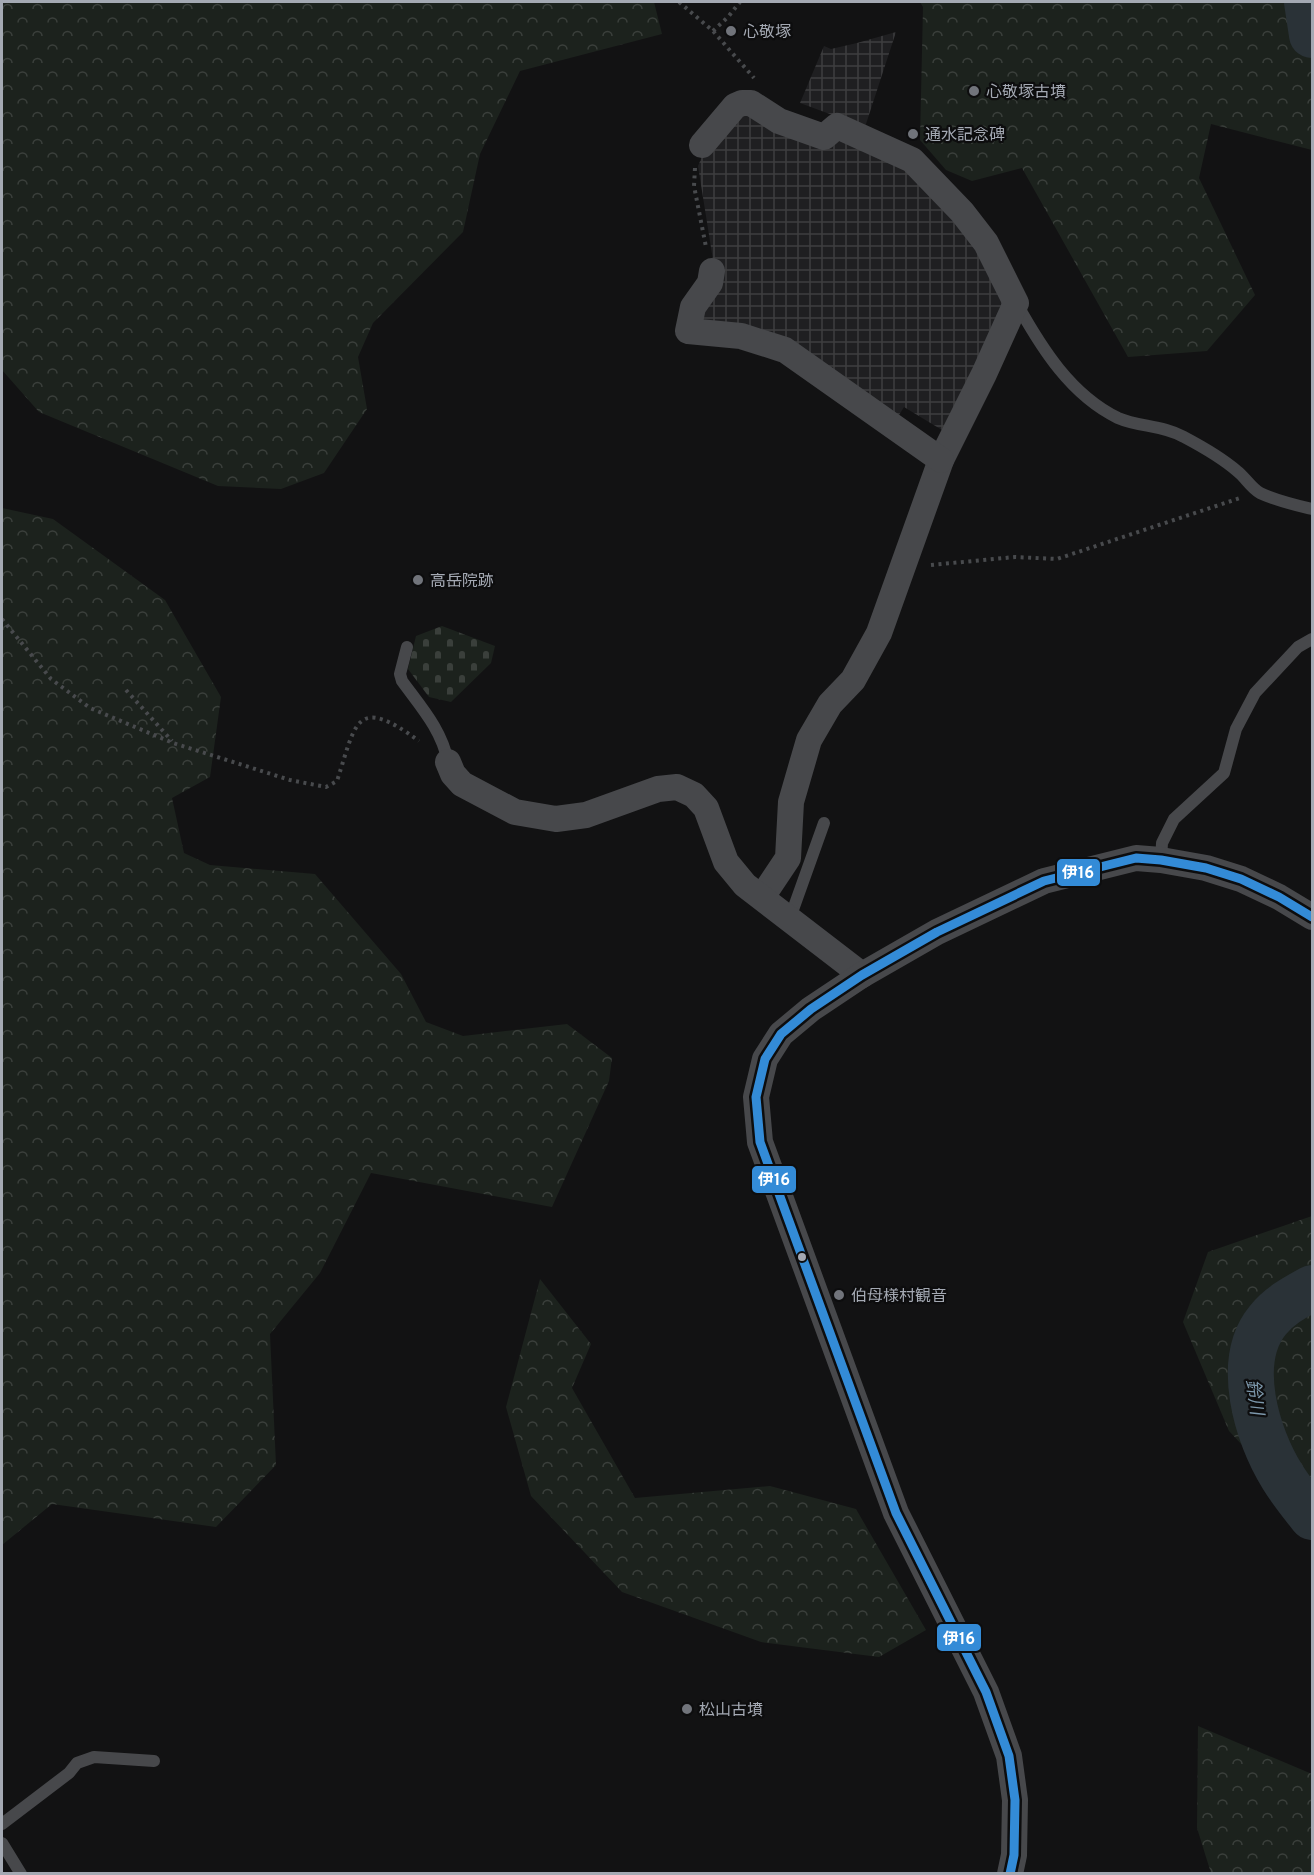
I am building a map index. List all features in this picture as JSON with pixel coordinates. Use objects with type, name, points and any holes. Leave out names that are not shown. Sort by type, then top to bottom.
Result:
[{"type":"street","points":[[702,145],[735,106],[751,103],[779,121],[825,137],[837,126],[912,160],[962,212],[986,243],[1016,303],[984,374],[940,460],[879,633],[853,680],[830,704],[809,740],[791,801],[788,858],[762,897]]},
{"type":"street","points":[[712,271],[710,283],[693,307],[688,331],[741,336],[784,350],[940,460]]},
{"type":"street","points":[[447,762],[453,774],[462,784],[515,812],[556,819],[586,815],[658,789],[677,788],[694,795],[706,808],[726,862],[745,885],[862,975]]},
{"type":"street","points":[[1010,1874],[1014,1855],[1016,1800],[1009,1755],[986,1692],[896,1513],[760,1142],[756,1097],[765,1059],[781,1034],[811,1009],[862,975],[937,932],[1044,881],[1136,858],[1161,860],[1206,868],[1241,879],[1279,897],[1312,917]]},
{"type":"lane","points":[[1016,303],[1037,340],[1072,385],[1091,402],[1120,419],[1157,426],[1182,436],[1236,470],[1258,492],[1291,505],[1312,509]]},
{"type":"lane","points":[[1161,860],[1162,843],[1174,819],[1224,772],[1236,729],[1255,693],[1298,647],[1312,639]]},
{"type":"lane","points":[[407,647],[400,674],[402,681],[438,730],[447,762]]},
{"type":"lane","points":[[790,918],[824,823]]},
{"type":"lane","points":[[2,1824],[69,1773],[77,1763],[94,1757],[154,1761]]},
{"type":"lane","points":[[2,1843],[21,1874]]},
{"type":"path","points":[[679,2],[713,31],[759,83]]},
{"type":"path","points":[[713,31],[740,2]]},
{"type":"path","points":[[702,145],[695,165],[693,186],[712,271]]},
{"type":"path","points":[[903,568],[1015,557],[1057,559],[1258,492]]},
{"type":"path","points":[[2,619],[51,679],[90,708],[173,743],[290,780],[326,788],[337,781],[355,726],[365,718],[376,717],[404,730],[447,762]]},
{"type":"path","points":[[126,690],[173,743]]},
{"type":"shaded area","points":[[896,32],[865,127],[800,103],[824,46],[831,49]]},
{"type":"shaded area","points":[[743,111],[827,146],[849,138],[903,163],[955,215],[1007,302],[942,430],[904,407],[899,415],[700,322],[717,285],[698,166],[703,154]]},
{"type":"green space","points":[[2,2],[654,2],[662,34],[520,71],[480,154],[463,232],[373,323],[358,357],[367,409],[324,473],[281,489],[218,486],[39,412],[2,370]]},
{"type":"green space","points":[[920,2],[1312,2],[1312,150],[1211,124],[1199,178],[1255,295],[1207,351],[1128,357],[1022,168],[972,181],[946,170],[920,140],[923,7]]},
{"type":"green space","points":[[2,508],[53,519],[165,600],[221,697],[210,777],[172,798],[184,853],[210,865],[315,874],[401,974],[426,1022],[463,1036],[567,1024],[612,1058],[609,1081],[552,1207],[371,1173],[320,1273],[270,1334],[276,1465],[216,1527],[52,1504],[2,1545]]},
{"type":"green space","points":[[442,626],[495,646],[491,663],[451,702],[429,697],[408,669],[416,636]]},
{"type":"green space","points":[[1312,1216],[1312,1520],[1229,1431],[1183,1322],[1208,1252]]},
{"type":"green space","points":[[540,1279],[591,1344],[572,1388],[635,1498],[770,1486],[856,1509],[926,1630],[879,1657],[761,1642],[622,1592],[531,1496],[506,1407]]},
{"type":"green space","points":[[1198,1726],[1312,1774],[1312,1873],[1211,1873],[1197,1828]]},
{"type":"waterway","name":"鈴川","points":[[1307,2],[1312,35]]},
{"type":"waterway","name":"鈴川","points":[[1312,1288],[1294,1298],[1268,1320],[1258,1337],[1252,1356],[1251,1377],[1253,1398],[1264,1441],[1282,1476],[1312,1517]]},
{"type":"transit line","name":"伊16","points":[[1010,1874],[1014,1855],[1015,1800],[1009,1756],[986,1692],[896,1513],[760,1142],[756,1097],[765,1059],[781,1034],[811,1009],[862,975],[937,932],[1044,881],[1136,858],[1161,860],[1206,868],[1241,879],[1279,897],[1312,917]]},
{"type":"place","name":"心敬塚","points":[[731,31]]},
{"type":"place","name":"心敬塚古墳","points":[[974,91]]},
{"type":"place","name":"通水記念碑","points":[[913,134]]},
{"type":"place","name":"高岳院跡","points":[[418,580]]},
{"type":"place","name":"伯母様村観音","points":[[839,1295]]},
{"type":"place","name":"松山古墳","points":[[687,1709]]}]
